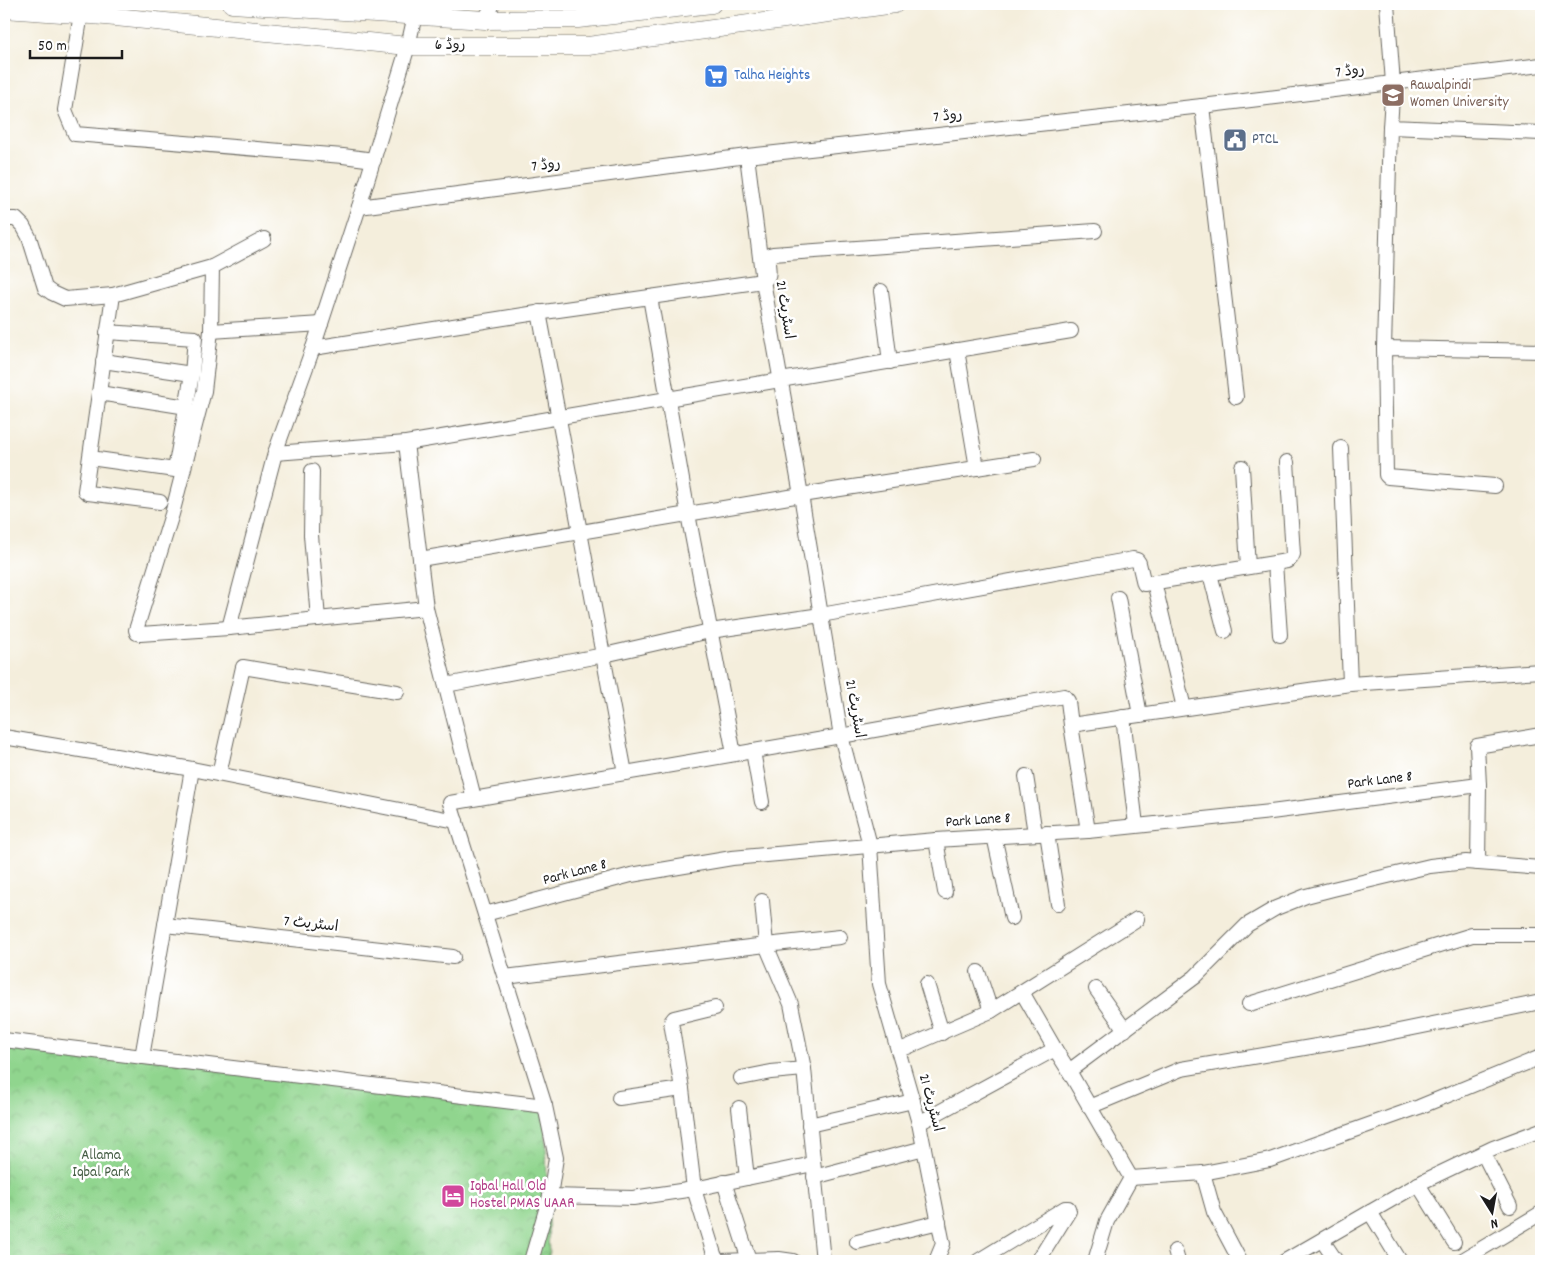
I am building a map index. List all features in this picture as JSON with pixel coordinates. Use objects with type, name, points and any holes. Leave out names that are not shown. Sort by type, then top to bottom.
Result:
[{"type":"main road","name":"روڈ 6","points":[[232,4],[376,8],[485,20],[578,19],[712,4]]},
{"type":"main road","name":"روڈ 6","points":[[4,9],[81,14],[408,46],[588,46],[895,4]]},
{"type":"street","points":[[485,20],[493,4]]},
{"type":"street","points":[[1387,4],[1393,83],[1383,364],[1386,475],[1388,477],[1495,486]]},
{"type":"street","points":[[229,628],[275,453],[313,348],[374,160],[408,46],[425,12]]},
{"type":"street","points":[[81,14],[65,110],[75,134],[374,160]]},
{"type":"street","name":"روڈ 7","points":[[359,207],[747,156],[1202,106],[1541,65]]},
{"type":"street","points":[[1202,106],[1236,396]]},
{"type":"street","points":[[1390,127],[1541,132]]},
{"type":"street","name":"اسٹریٹ 21","points":[[747,156],[763,281],[841,736],[870,845],[879,984],[914,1101],[943,1244],[936,1261]]},
{"type":"street","points":[[4,219],[16,219],[24,226],[45,288],[65,299],[112,295],[212,267],[264,239]]},
{"type":"street","points":[[313,348],[539,312],[763,281],[769,276],[767,259],[769,255],[773,254],[1095,231]]},
{"type":"street","points":[[212,267],[211,331],[204,391],[172,514],[136,630],[137,633],[229,628],[426,608]]},
{"type":"street","points":[[881,291],[890,362]]},
{"type":"street","points":[[112,295],[85,491],[88,493],[160,502]]},
{"type":"street","points":[[650,297],[688,514],[734,754]]},
{"type":"street","points":[[539,312],[625,773]]},
{"type":"street","points":[[211,331],[320,324]]},
{"type":"street","points":[[275,453],[406,443],[1071,331]]},
{"type":"street","points":[[90,458],[175,470],[192,374],[195,338],[107,332]]},
{"type":"street","points":[[1384,348],[1541,351]]},
{"type":"street","points":[[956,350],[977,468]]},
{"type":"street","points":[[103,361],[192,374]]},
{"type":"street","points":[[99,393],[187,406]]},
{"type":"street","points":[[406,443],[426,608],[474,798]]},
{"type":"street","points":[[1341,448],[1350,684]]},
{"type":"street","points":[[420,559],[801,495],[1034,459]]},
{"type":"street","points":[[446,685],[604,655],[710,631],[821,616],[1134,559],[1139,562],[1144,584],[1287,561],[1293,554],[1287,462]]},
{"type":"street","points":[[1242,467],[1248,567]]},
{"type":"street","points":[[312,471],[311,534],[318,619]]},
{"type":"street","points":[[1275,563],[1280,635]]},
{"type":"street","points":[[1210,574],[1225,631]]},
{"type":"street","points":[[1154,582],[1184,708]]},
{"type":"street","points":[[1118,598],[1140,714]]},
{"type":"street","points":[[220,774],[244,667],[397,692]]},
{"type":"street","points":[[1071,726],[1140,714],[1350,684],[1541,671]]},
{"type":"street","points":[[531,1261],[550,1196],[556,1158],[545,1106],[450,803],[1064,696],[1068,701],[1088,831]]},
{"type":"street","points":[[1123,717],[1136,825]]},
{"type":"street","points":[[1478,863],[1479,785],[1477,748],[1479,744],[1541,735]]},
{"type":"street","points":[[4,737],[220,774],[456,820]]},
{"type":"street","points":[[753,751],[762,802]]},
{"type":"street","points":[[142,1057],[192,769]]},
{"type":"street","points":[[1026,776],[1058,904]]},
{"type":"street","name":"Park Lane 8","points":[[485,914],[631,875],[732,858],[870,845],[1088,831],[1271,812],[1479,785]]},
{"type":"street","points":[[994,836],[1012,918]]},
{"type":"street","points":[[936,840],[946,892]]},
{"type":"street","points":[[1069,1071],[1195,977],[1247,925],[1276,908],[1306,896],[1430,866],[1466,862],[1541,868]]},
{"type":"street","points":[[762,901],[766,945],[791,1004],[804,1069],[823,1261]]},
{"type":"street","points":[[898,1051],[942,1034],[991,1011],[1137,919]]},
{"type":"street","name":"اسٹریٹ 7","points":[[165,925],[453,957]]},
{"type":"street","points":[[1249,1004],[1472,934],[1541,935]]},
{"type":"street","points":[[505,977],[840,937]]},
{"type":"street","points":[[978,972],[991,1011]]},
{"type":"street","points":[[927,984],[942,1034]]},
{"type":"street","points":[[1096,989],[1125,1030]]},
{"type":"street","points":[[1022,992],[1131,1178]]},
{"type":"street","points":[[1089,1107],[1181,1069],[1364,1038],[1541,1002]]},
{"type":"street","points":[[715,1008],[671,1019],[694,1188],[714,1254],[716,1260],[721,1261],[779,1259],[793,1261]]},
{"type":"street","points":[[4,1040],[545,1106]]},
{"type":"street","points":[[919,1123],[1055,1049]]},
{"type":"street","points":[[1131,1178],[1203,1173],[1270,1160],[1419,1107],[1541,1057]]},
{"type":"street","points":[[741,1078],[771,1072],[804,1069]]},
{"type":"street","points":[[619,1098],[682,1089]]},
{"type":"street","points":[[809,1125],[914,1101]]},
{"type":"street","points":[[739,1108],[747,1178]]},
{"type":"street","points":[[1285,1261],[1418,1184],[1484,1153],[1541,1130]]},
{"type":"street","points":[[550,1196],[633,1198],[747,1178],[814,1171],[924,1148]]},
{"type":"street","points":[[1484,1153],[1510,1206]]},
{"type":"street","points":[[1203,1173],[1214,1212],[1240,1261]]},
{"type":"street","points":[[1096,1261],[1107,1221],[1131,1178]]},
{"type":"street","points":[[724,1182],[755,1260]]},
{"type":"street","points":[[1418,1184],[1454,1242]]},
{"type":"street","points":[[978,1261],[1065,1208],[1068,1208],[1038,1261]]},
{"type":"street","points":[[1370,1212],[1400,1261]]},
{"type":"street","points":[[1461,1261],[1541,1213]]},
{"type":"street","points":[[857,1242],[939,1222]]},
{"type":"street","points":[[1322,1240],[1336,1261]]},
{"type":"green space","name":"Allama Iqbal Park","points":[[4,1041],[545,1106],[549,1261],[4,1261]]},
{"type":"place","name":"Talha Heights","points":[[716,76]]},
{"type":"place","name":"Rawalpindi Women University","points":[[1393,95]]},
{"type":"place","name":"PTCL","points":[[1235,140]]},
{"type":"place","name":"Iqbal Hall Old Hostel PMAS UAAR","points":[[453,1196]]}]
